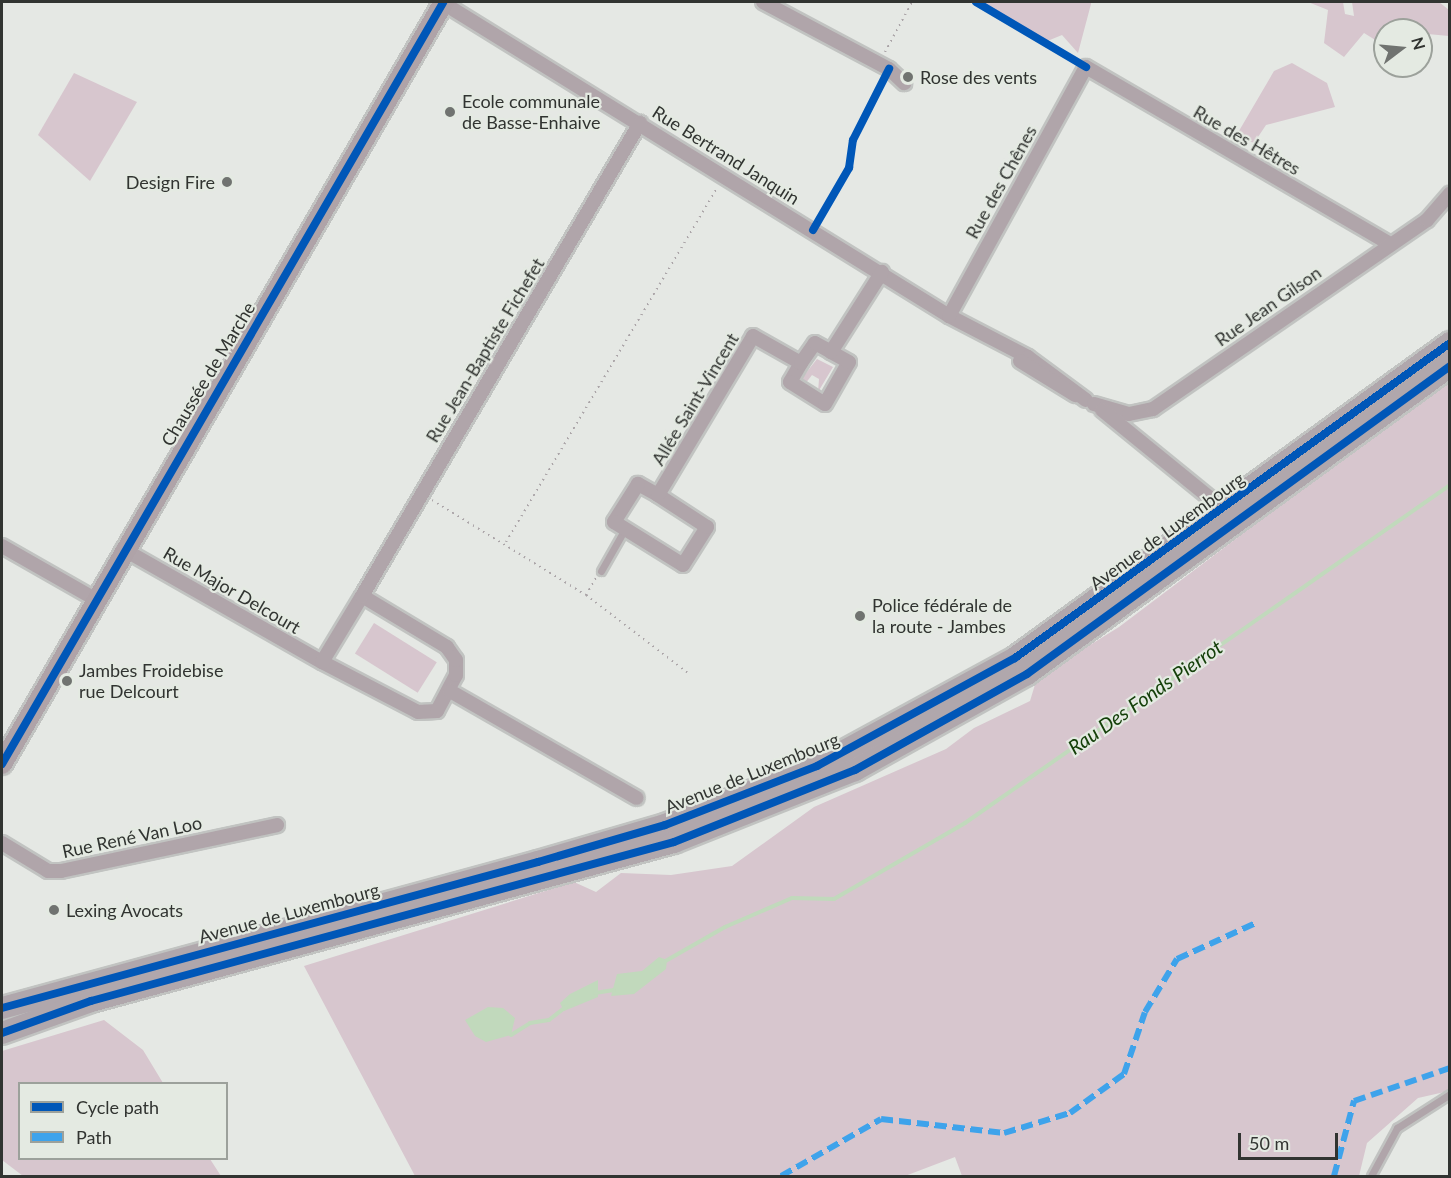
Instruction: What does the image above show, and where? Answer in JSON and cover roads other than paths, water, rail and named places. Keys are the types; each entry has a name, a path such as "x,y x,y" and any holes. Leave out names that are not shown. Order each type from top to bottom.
{"main road":[{"name":"Chaussée de Marche","path":"2,764 94,599 443,2"},
{"name":"Avenue de Luxembourg","path":"2,1033 32,1019 189,974 664,845 797,796 915,739 1027,674 1449,343"},
{"name":"Avenue de Luxembourg","path":"2,1008 538,862 665,825 789,778 904,722 1016,658 1449,366"}],"street":[{"name":"Rue Bertrand Janquin","path":"443,2 949,316 990,338 1055,387 1090,402 1230,515"},
{"path":"763,2 884,67 904,83"},
{"name":"Rue des Hêtres","path":"1086,67 1390,244"},
{"name":"Rue des Chênes","path":"949,316 1086,67"},
{"name":"Rue Jean-Baptiste Fichefet","path":"322,662 640,123"},
{"name":"Rue Jean Gilson","path":"1090,402 1129,414 1153,409 1427,220 1449,194"},
{"path":"831,352 882,273"},
{"name":"Allée Saint-Vincent","path":"658,495 753,336 801,363"},
{"path":"815,344 831,352 849,362 825,404 790,382 815,344"},
{"name":"Allée Saint-Vincent","path":"638,484 658,495 706,527 683,565 614,522 638,484"},
{"path":"2,546 94,599"},
{"name":"Rue Major Delcourt","path":"123,549 322,662 423,714 437,711 450,691"},
{"path":"362,596 452,652 456,675 450,691 637,798"},
{"name":"Rue René Van Loo","path":"2,843 48,871 61,871 277,825"}],"lane":[{"path":"601,571 625,529"},
{"path":"1371,1176 1397,1128 1449,1094"}],"waterway":[{"name":"Rau Des Fonds Pierrot","path":"662,963 725,927 792,898 834,899 965,823 1450,485"},
{"path":"595,993 614,990"},
{"path":"511,1035 530,1023 549,1020 567,1006"}],"place":[{"name":"Rose des vents","path":"908,77"},
{"name":"Ecole communale de Basse-Enhaive","path":"450,112"},
{"name":"Design Fire","path":"227,182"},
{"name":"Police fédérale de la route - Jambes","path":"860,616"},
{"name":"Jambes Froidebise rue Delcourt","path":"67,681"},
{"name":"Lexing Avocats","path":"54,910"}]}
